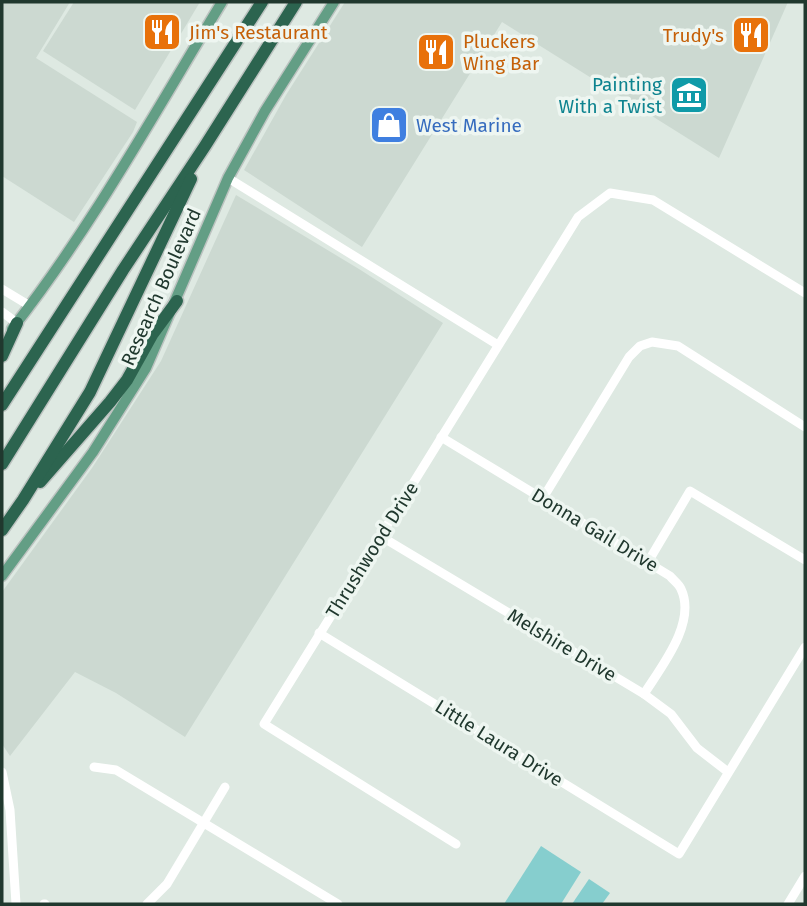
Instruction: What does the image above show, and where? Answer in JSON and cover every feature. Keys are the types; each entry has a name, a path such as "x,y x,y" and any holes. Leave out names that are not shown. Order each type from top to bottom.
{"highway":[{"path":"2,405 262,2"},
{"path":"2,464 296,2"},
{"path":"2,530 90,392 205,146"},
{"path":"23,500 127,380 152,335 177,300"},
{"path":"2,356 17,323"},
{"path":"2,397 22,374"}],"main road":[{"path":"2,342 30,306 150,123 222,2"},
{"name":"Research Boulevard","path":"2,576 93,452 146,368 228,178 265,111 334,2"}],"street":[{"path":"228,178 498,345"},
{"name":"Thrushwood Drive","path":"456,844 264,724 578,217 610,193 653,200 805,293"},
{"path":"2,289 30,306"},
{"path":"2,312 17,323"},
{"path":"542,498 629,356 640,346 652,342 678,346 805,427"},
{"name":"Donna Gail Drive","path":"441,437 648,562 670,576 681,589 684,612 680,636 644,694"},
{"path":"648,562 690,491 805,561"},
{"name":"Melshire Drive","path":"382,537 644,694 671,714 697,748 728,772"},
{"name":"Little Laura Drive","path":"319,633 679,854 728,772"},
{"path":"728,772 805,647"},
{"path":"94,767 116,770 338,904"},
{"path":"2,772 10,810 16,902 25,904"},
{"path":"147,904 167,884 225,787"},
{"path":"788,904 805,876"}],"shaded area":[{"path":"2,2 70,2 36,58 137,122 74,222 2,176"},
{"path":"74,2 200,2 135,110 43,51"},
{"path":"345,2 788,2 719,158 502,22 362,247 244,170 286,95"},
{"path":"236,195 443,323 185,737 116,693 75,672 10,756 2,744 2,592 92,468 161,361"}],"water":[{"path":"541,846 581,872 561,904 504,904"},
{"path":"589,879 610,893 602,904 572,904"}],"place":[{"name":"Jim's Restaurant","path":"162,32"},
{"name":"Trudy's","path":"751,35"},
{"name":"Pluckers Wing Bar","path":"436,52"},
{"name":"Painting With a Twist","path":"689,95"},
{"name":"West Marine","path":"389,125"}]}
